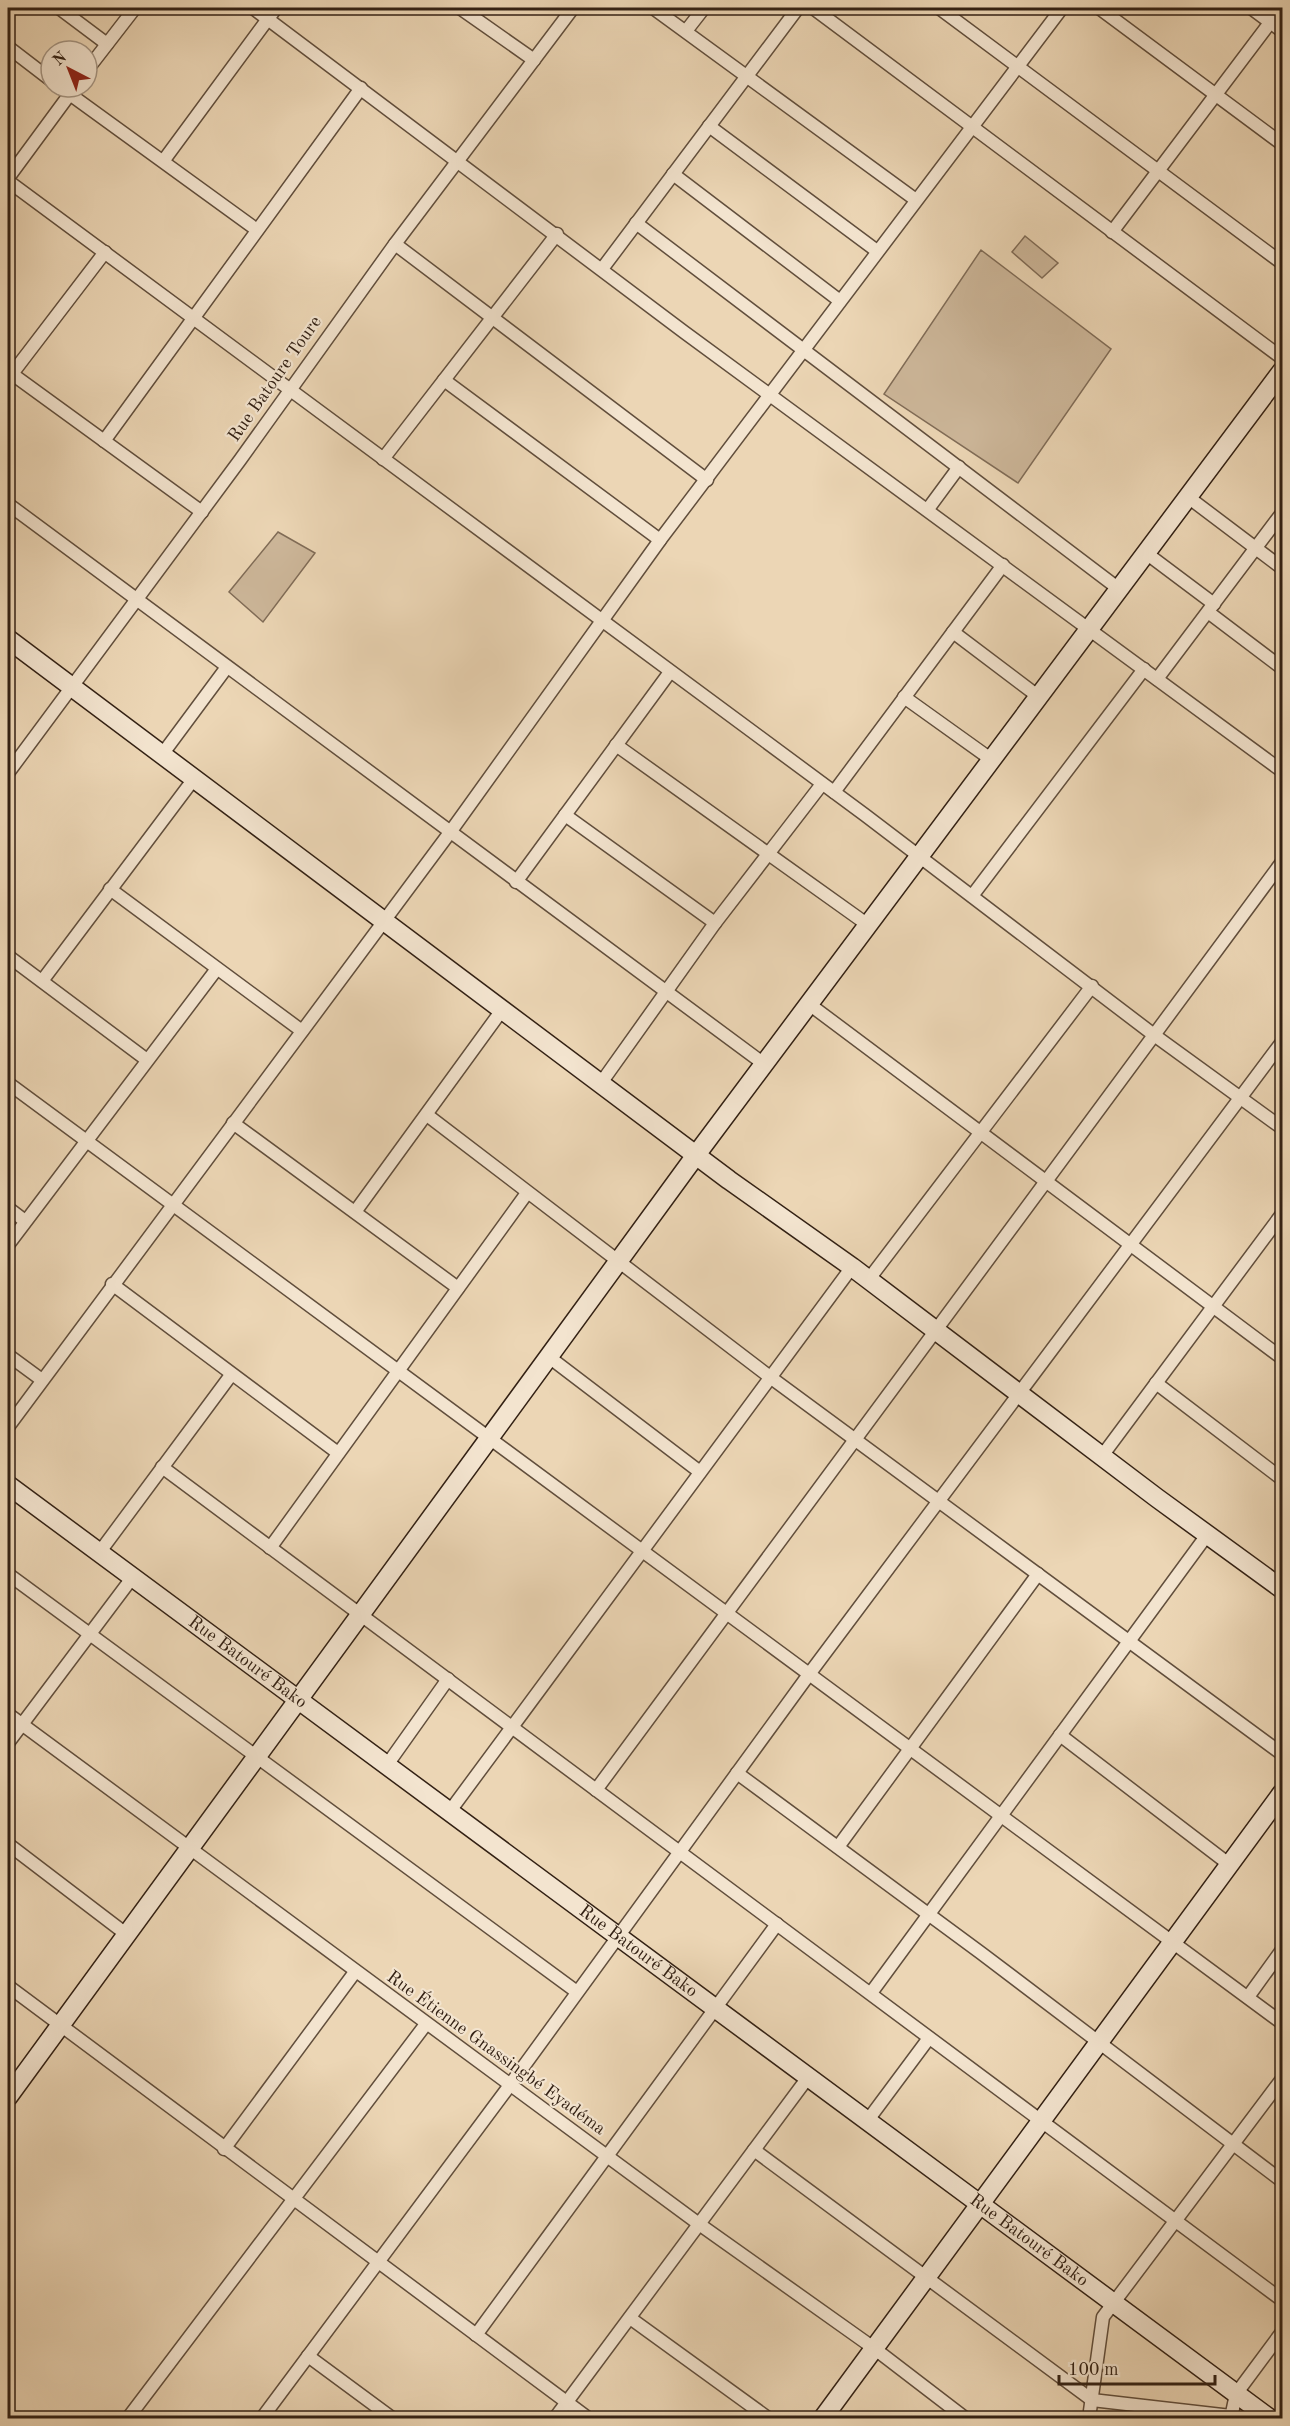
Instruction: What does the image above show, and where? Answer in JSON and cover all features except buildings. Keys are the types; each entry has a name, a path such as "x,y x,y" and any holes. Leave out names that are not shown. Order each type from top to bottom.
{"street":[{"path":"59,8 108,44"},
{"path":"99,55 135,8"},
{"path":"254,8 769,394 1282,771"},
{"path":"165,160 276,8"},
{"path":"460,8 534,60"},
{"name":"Rue Batoure Toure","path":"8,773 202,512 395,244 573,8"},
{"path":"653,8 916,200"},
{"path":"686,31 704,8"},
{"path":"602,269 798,8"},
{"path":"813,8 1282,358"},
{"path":"939,8 1282,263"},
{"path":"8,1426 451,831 660,540 1062,8"},
{"path":"1099,8 1282,144"},
{"path":"1251,8 1282,31"},
{"path":"1112,232 1281,8"},
{"path":"8,47 39,71"},
{"path":"104,441 361,88"},
{"path":"61,99 8,179 602,623 920,856 1154,1035 1282,1128"},
{"path":"82,99 257,230"},
{"path":"709,126 877,251"},
{"path":"673,174 840,301"},
{"path":"636,223 1119,589"},
{"path":"383,459 556,234"},
{"path":"395,244 707,480"},
{"path":"105,252 9,375 202,512"},
{"path":"8,2097 696,1155 1282,371"},
{"path":"444,380 660,540"},
{"path":"928,509 959,467"},
{"path":"1188,497 1282,568"},
{"path":"8,504 764,1064"},
{"path":"1157,679 1282,513"},
{"path":"1146,553 1282,668"},
{"path":"834,792 1003,565"},
{"path":"953,632 1039,697"},
{"path":"8,639 502,1011 696,1155 852,1266 1207,1535 1282,1589"},
{"path":"161,756 227,667"},
{"path":"972,896 1144,669"},
{"path":"516,882 670,672"},
{"path":"904,697 992,760"},
{"path":"616,746 868,925"},
{"path":"42,981 193,780"},
{"path":"601,1083 715,923 822,784"},
{"path":"566,815 715,923"},
{"path":"596,1790 1282,862"},
{"path":"110,889 216,970 302,1031"},
{"path":"8,956 147,1060"},
{"path":"8,1245 216,970"},
{"path":"869,1279 1092,986"},
{"path":"809,1004 1214,1307 1281,1354"},
{"path":"355,1212 502,1011"},
{"path":"262,2418 510,2085 810,1673 1282,1042"},
{"path":"8,1083 1282,2023"},
{"path":"427,1115 617,1263 1282,1754"},
{"path":"233,1123 458,1288"},
{"path":"270,1548 527,1193"},
{"path":"8,1208 25,1221"},
{"path":"1102,1456 1282,1214"},
{"path":"450,1811 852,1266"},
{"path":"112,1284 338,1453"},
{"path":"8,1354 42,1380"},
{"path":"549,1357 700,1472"},
{"path":"99,1553 231,1375"},
{"path":"1156,1383 1282,1479"},
{"path":"162,1467 1282,2300"},
{"name":"Rue Batouré Bako","path":"8,1485 1269,2418"},
{"path":"871,1993 1207,1535"},
{"path":"8,1574 577,1992"},
{"path":"838,1847 1038,1574"},
{"path":"8,1743 132,1578"},
{"path":"387,1765 448,1679"},
{"name":"Rue Étienne Gnassingbé Eyadéma","path":"8,1714 606,2156 875,2349 965,2418"},
{"path":"1060,1735 1230,1864"},
{"path":"737,1773 1282,2181"},
{"path":"823,2418 1282,1793"},
{"path":"8,1844 126,1934"},
{"path":"476,2335 777,1924"},
{"path":"1248,1997 1282,1950"},
{"path":"224,2149 355,1972"},
{"path":"8,1986 588,2418"},
{"path":"128,2418 426,2024"},
{"path":"868,2120 929,2038"},
{"path":"555,2418 809,2076"},
{"path":"1089,2418 1101,2324 1113,2304 1282,2079"},
{"path":"754,2150 1092,2400 1231,2417 1236,2394 1282,2332"},
{"path":"630,2318 768,2418"},
{"path":"308,2356 392,2418"}],"shaded area":[{"path":"1025,236 1058,263 1042,278 1012,252"},
{"path":"981,250 1111,349 1018,483 884,394"},
{"path":"278,532 315,553 263,622 229,592"}]}
